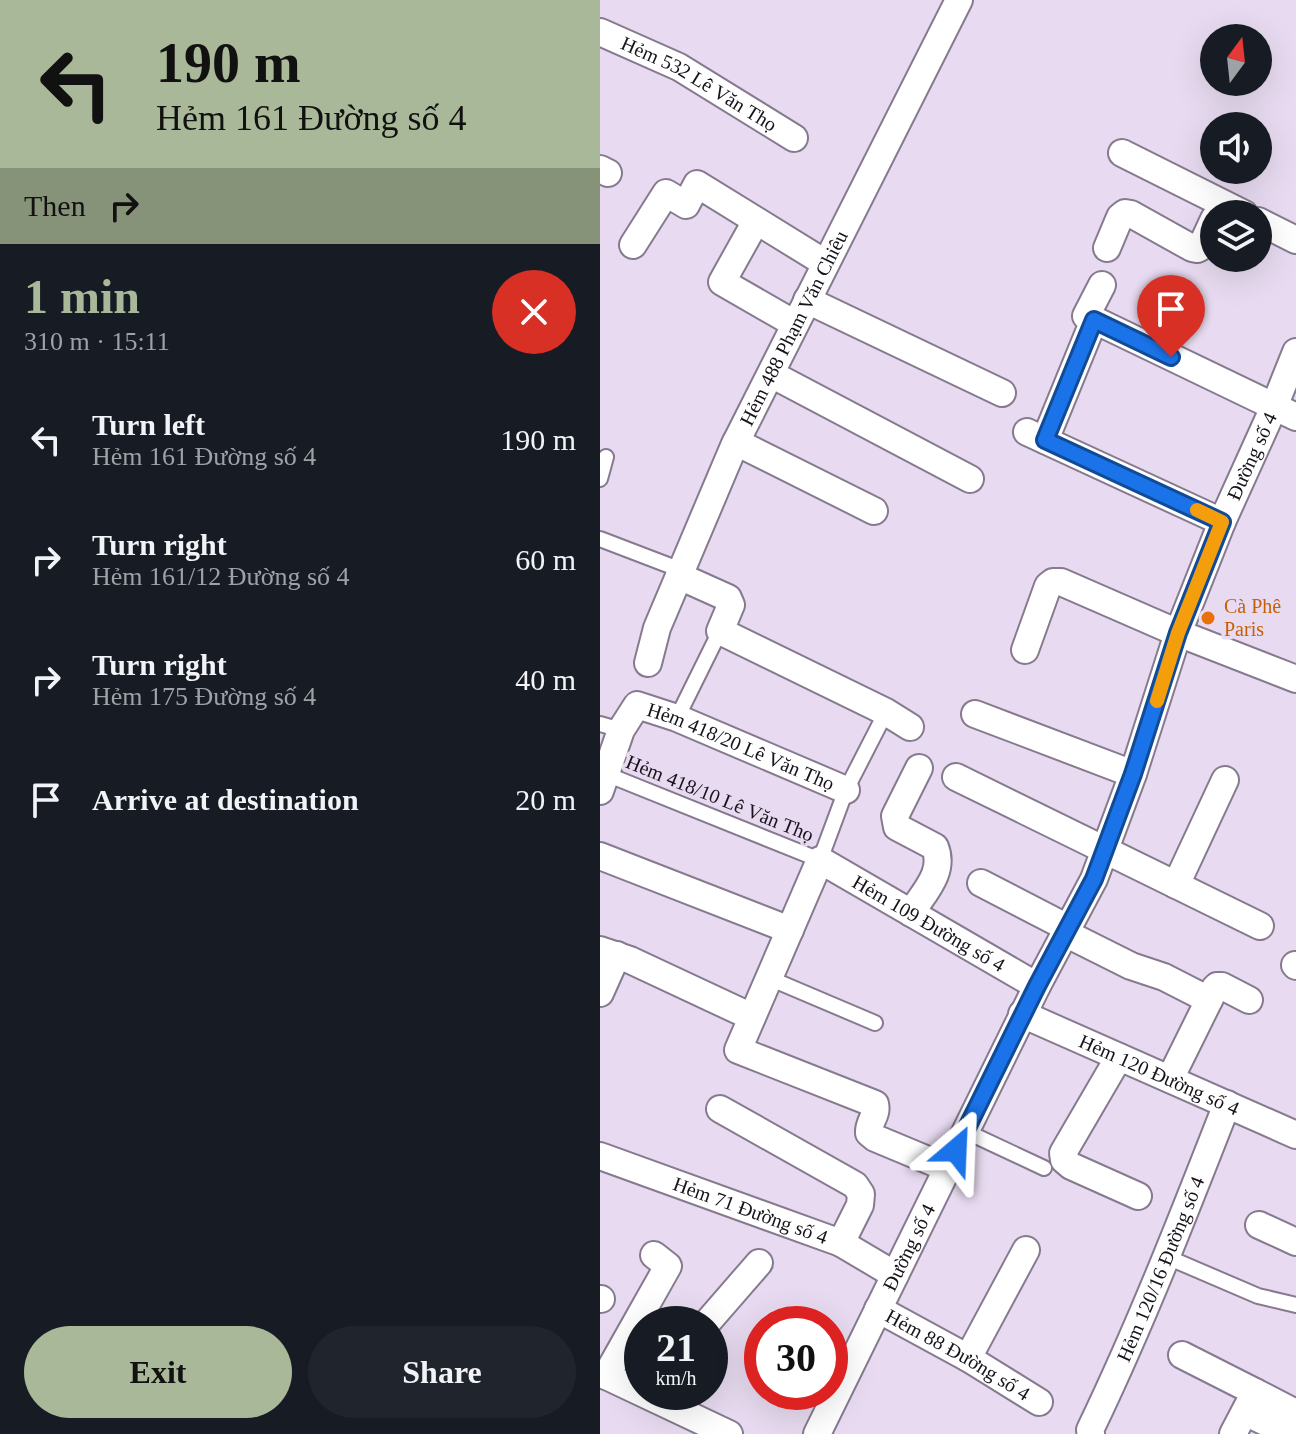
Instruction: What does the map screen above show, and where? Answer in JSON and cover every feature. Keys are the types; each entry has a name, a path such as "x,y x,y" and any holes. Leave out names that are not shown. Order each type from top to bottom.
{"street":[{"name":"Hẻm 488 Phạm Văn Chiêu","path":"648,663 657,628 736,442 959,0"},
{"name":"Hẻm 532 Lê Văn Thọ","path":"600,32 679,67 794,138"},
{"path":"1122,153 1202,200"},
{"path":"633,245 666,193 686,205 697,184 825,263"},
{"path":"1107,248 1120,217 1125,213 1192,248 1200,248"},
{"path":"756,221 722,282 795,324"},
{"path":"1272,228 1296,240"},
{"path":"1102,285 1036,436 1222,522"},
{"path":"807,300 1002,393"},
{"path":"1090,318 1285,412"},
{"name":"Đường số 4","path":"817,1434 1022,1014 1094,879 1133,774 1178,633 1222,522 1285,412 1296,352"},
{"path":"771,374 970,479"},
{"path":"736,442 874,511"},
{"path":"680,573 728,598 731,605 720,631 886,712 910,727"},
{"path":"1025,650 1048,586 1061,582 1178,633 1296,679"},
{"name":"Hẻm 418/20 Lê Văn Thọ","path":"611,727 637,705 677,718 846,790"},
{"path":"975,714 1133,774"},
{"path":"603,783 611,727"},
{"path":"911,913 938,870 939,857 935,847 897,827 895,816 919,768"},
{"path":"956,777 1260,926"},
{"path":"1176,885 1225,780"},
{"path":"600,856 790,930"},
{"path":"820,860 738,1050 875,1104 869,1133 947,1168"},
{"name":"Hẻm 109 Đường số 4","path":"820,860 1037,986"},
{"path":"981,883 1131,966 1164,977 1209,1000"},
{"path":"600,993 608,952 752,1017"},
{"path":"1170,1079 1217,986 1249,1000"},
{"name":"Hẻm 120 Đường số 4","path":"1022,1014 1296,1135"},
{"path":"1119,1057 1063,1153 1064,1160 1071,1166 1138,1196"},
{"name":"Hẻm 120/16 Đường số 4","path":"1091,1432 1167,1257 1227,1104"},
{"path":"720,1109 855,1185 861,1194 860,1205 841,1243"},
{"name":"Hẻm 71 Đường số 4","path":"600,1156 841,1243 895,1275"},
{"path":"1259,1225 1296,1242"},
{"path":"968,1358 1026,1250"},
{"path":"624,1382 603,1374 668,1266 654,1255"},
{"path":"722,1306 759,1263"},
{"name":"Hẻm 88 Đường số 4","path":"878,1309 968,1358 1039,1402"},
{"path":"1182,1355 1245,1413 1290,1434"},
{"path":"685,1410 729,1434"},
{"path":"1245,1413 1296,1413"}],"lane":[{"path":"600,479 606,457"},
{"path":"600,539 680,573"},
{"path":"677,718 720,631"},
{"path":"820,860 846,790 886,712"},
{"name":"Hẻm 418/10 Lê Văn Thọ","path":"603,783 820,860"},
{"path":"769,978 875,1023"},
{"path":"965,1131 1044,1168"},
{"path":"1167,1257 1258,1296 1296,1305"}],"slow traffic":[{"path":"1157,701 1178,633 1222,522 1197,510"}],"place":[{"name":"Cà Phê Paris","path":"1208,618"}],"route":[{"path":"956,1150 1094,879 1133,774 1178,633 1222,522 1045,440 1094,320 1171,357"}]}
